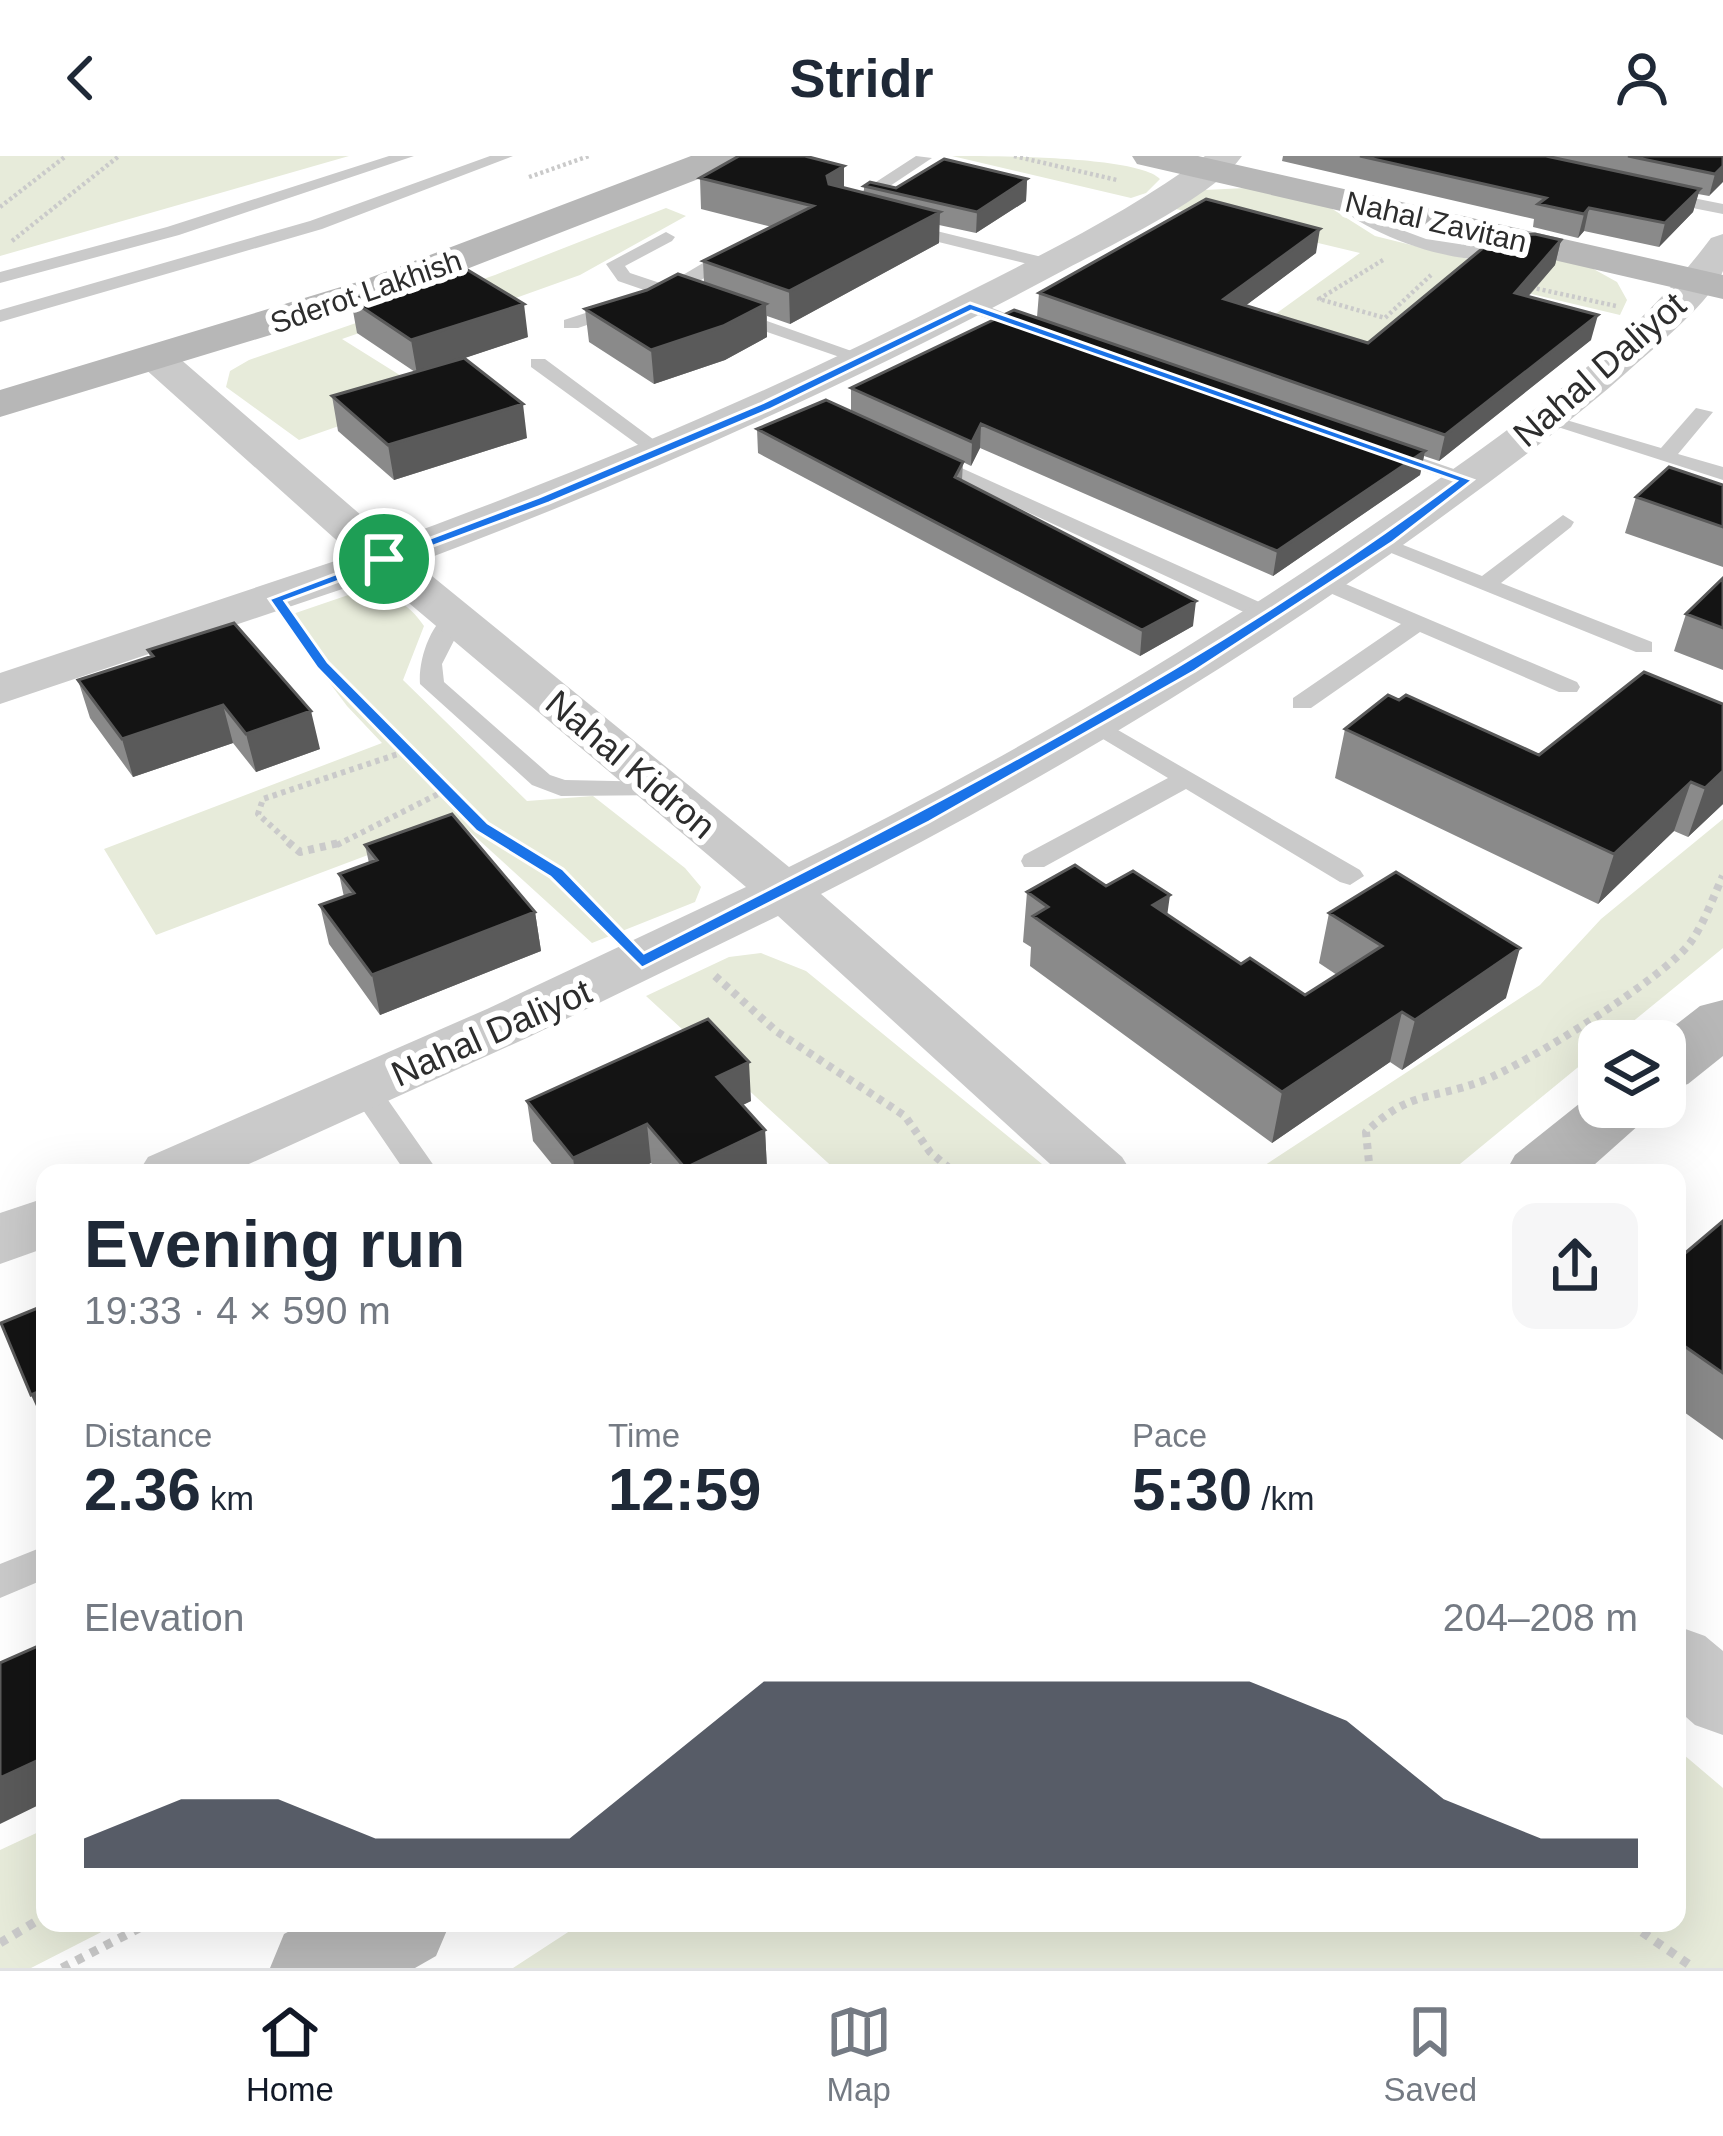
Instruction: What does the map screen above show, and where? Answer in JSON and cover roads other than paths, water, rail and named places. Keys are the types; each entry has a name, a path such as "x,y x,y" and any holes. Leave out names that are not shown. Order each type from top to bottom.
{"street":[{"name":"Sderot Lakhish","path":"0,382 353,276 667,156"},
{"name":"Sderot Lakhish","path":"0,404 157,359 461,260 724,156"},
{"name":"Nahal Zavitan","path":"1138,169 1217,163 1340,200 1541,245 1715,271"},
{"path":"0,688 276,599 800,400 864,359 1048,263 1217,163"},
{"name":"Nahal Daliyot","path":"190,1164 660,953 923,818 1092,722 1380,544 1546,420 1715,271"},
{"name":"Nahal Kidron","path":"157,359 384,559 783,890 1090,1164"},
{"path":"1686,1051 1723,1022"},
{"path":"1550,1164 1592,1128"},
{"path":"0,1239 36,1225"},
{"path":"1686,1668 1723,1699"}],"lane":[{"path":"0,278 231,213 406,156"},
{"path":"0,316 278,237 505,156"},
{"path":"862,217 839,212 924,158"},
{"path":"1630,190 1723,209"},
{"path":"231,213 278,237"},
{"path":"885,223 1048,263"},
{"path":"666,237 615,264 624,277 864,359"},
{"path":"571,324 668,292 752,242"},
{"path":"970,306 1060,338"},
{"path":"538,363 659,452"},
{"path":"1665,456 1703,412"},
{"path":"1546,420 1723,474"},
{"path":"1376,448 1466,480"},
{"path":"915,452 1270,615"},
{"path":"1486,585 1563,522"},
{"path":"1380,544 1645,647"},
{"path":"1322,581 1568,688"},
{"path":"454,616 430,664 432,684 541,780 561,788 662,790"},
{"path":"1302,703 1418,623"},
{"path":"1092,722 1349,876"},
{"path":"1034,862 1186,779"},
{"path":"363,1088 412,1164"},
{"path":"0,1581 36,1566"}]}
